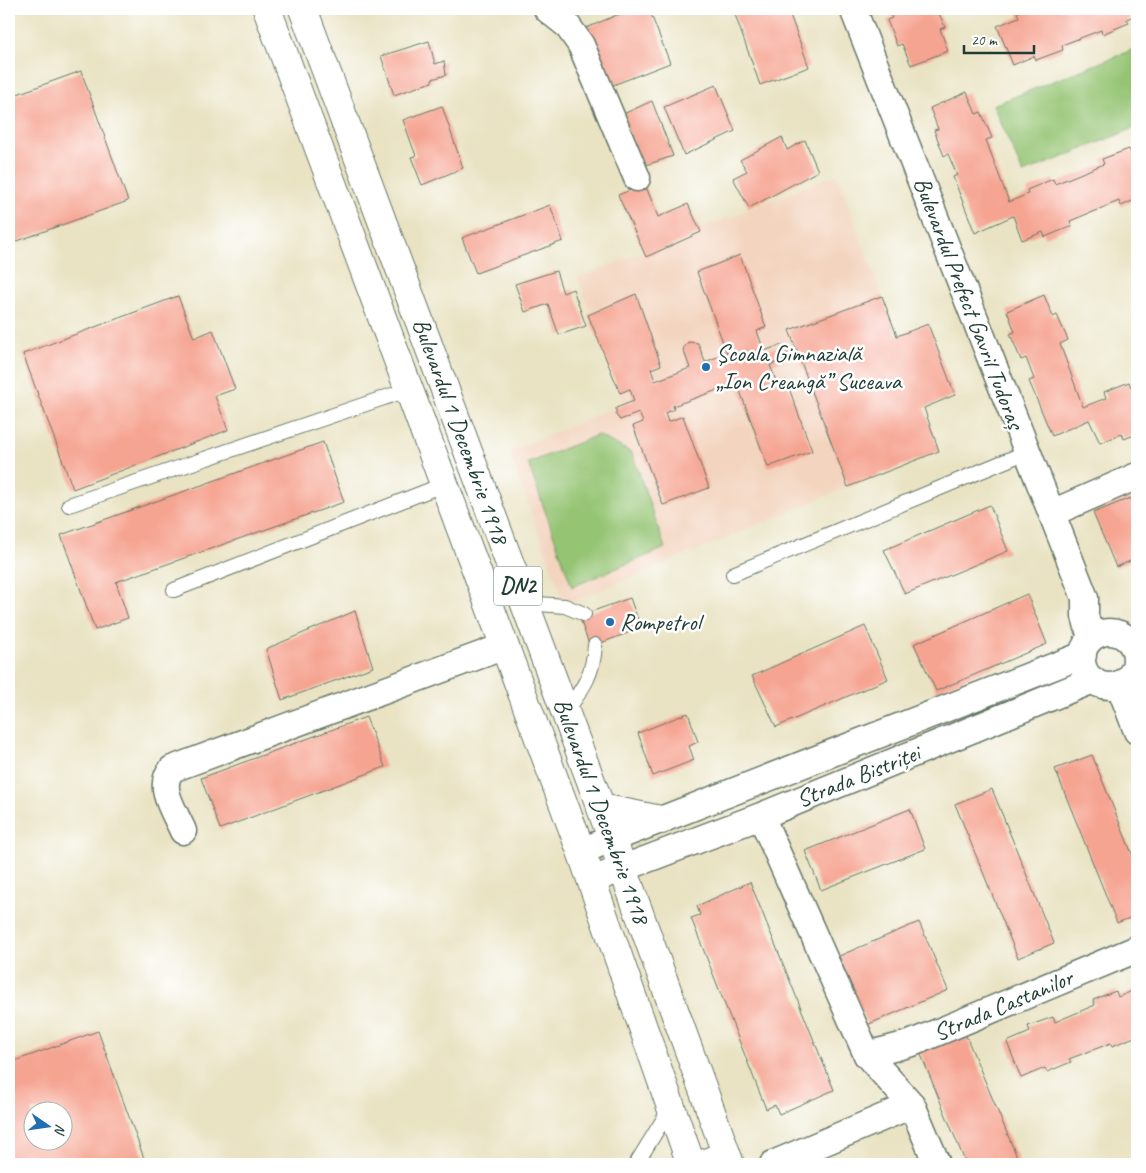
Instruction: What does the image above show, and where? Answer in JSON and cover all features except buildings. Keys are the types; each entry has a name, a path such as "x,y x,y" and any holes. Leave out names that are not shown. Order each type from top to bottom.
{"main road":[{"name":"Bulevardul 1 Decembrie 1918","path":"267,9 592,880 671,1107 687,1163"},
{"name":"Bulevardul 1 Decembrie 1918","path":"303,9 601,808 728,1156"},
{"path":"601,808 661,820"}],"street":[{"path":"547,9 567,25 581,45 637,178"},
{"name":"Bulevardul Prefect Gavril Tudoraș","path":"853,9 1085,598 1085,616 1109,639"},
{"path":"1052,512 1137,476"},
{"path":"1109,639 1136,653 1137,662 1127,679 1120,684 1110,686 1092,680 1086,673 1109,639"},
{"name":"Strada Bistriței","path":"581,851 1109,639"},
{"path":"183,831 165,787 165,777 172,769 505,646"},
{"name":"Strada Bistriței","path":"592,880 761,816 1092,680"},
{"path":"1120,684 1137,731"},
{"path":"761,816 867,1055 912,1105 937,1164"},
{"name":"Strada Castanilor","path":"867,1055 912,1043 1137,949"},
{"path":"773,1164 912,1105"}],"lane":[{"path":"69,505 410,390"},
{"path":"733,574 1027,452"},
{"path":"174,590 445,484"},
{"path":"525,603 565,606 584,614"},
{"path":"565,713 588,682 594,664 595,645"},
{"path":"636,1164 671,1107"},
{"path":"687,1163 728,1156"}],"shaded area":[{"name":"Școala Gimnazială „Ion Creangă” Suceava","path":"837,174 882,296 789,330 848,487 565,605 509,452 623,404 578,278"}],"green space":[{"path":"1137,48 1137,127 1023,173 993,105"},
{"path":"598,435 632,453 665,548 572,587 528,463"}],"place":[{"name":"Școala Gimnazială „Ion Creangă” Suceava","path":"706,367"},
{"name":"Rompetrol","path":"610,622"}]}
